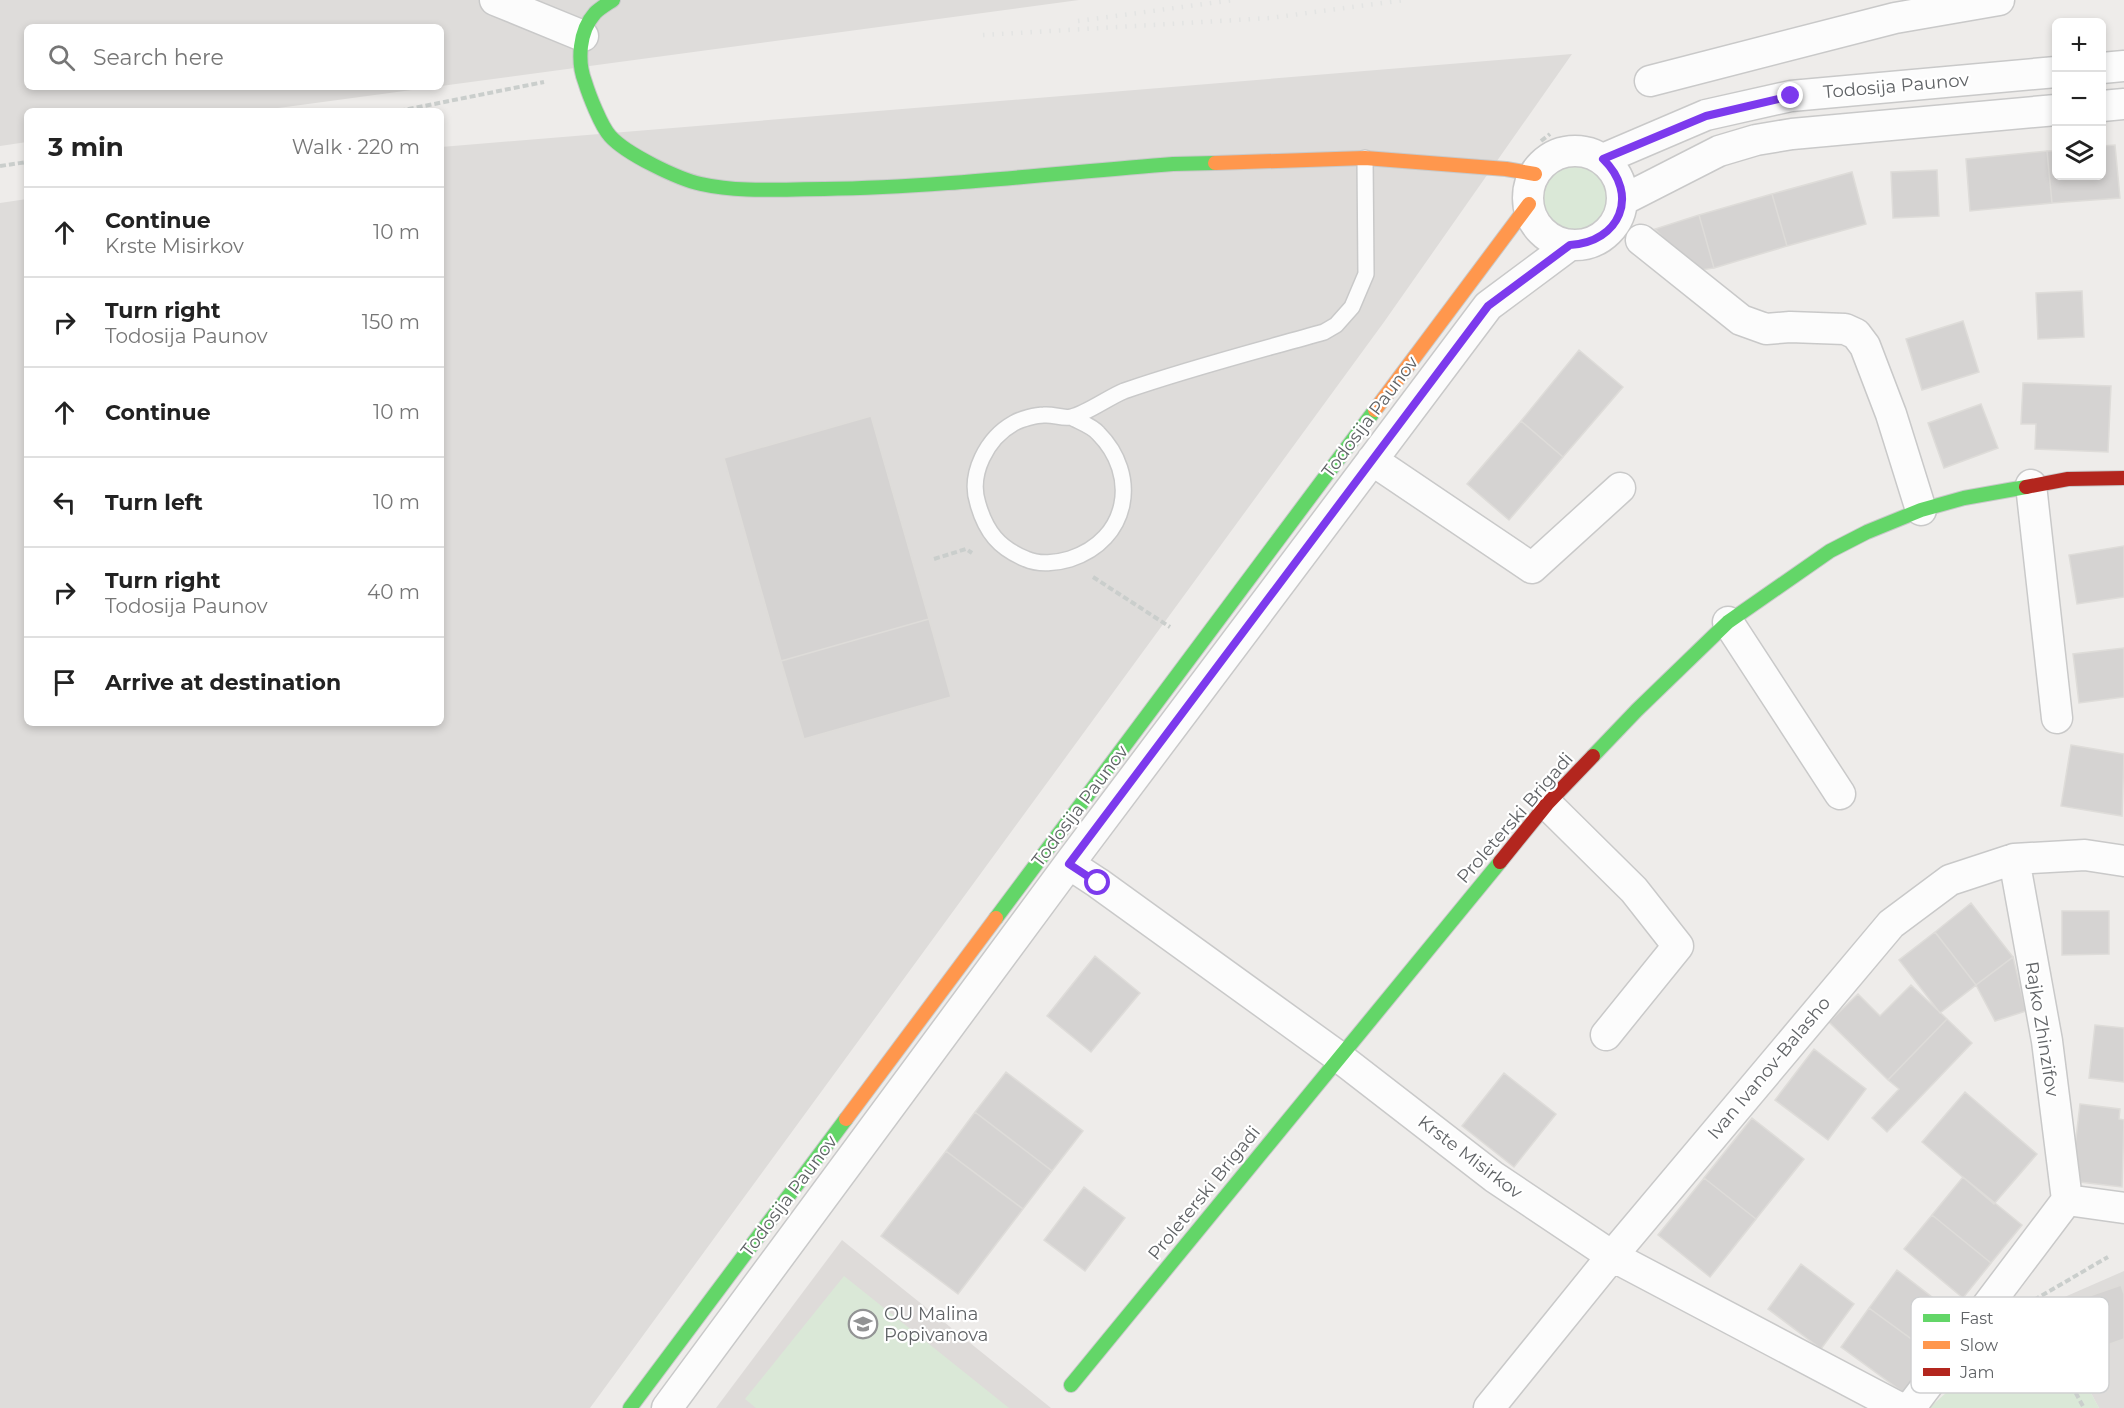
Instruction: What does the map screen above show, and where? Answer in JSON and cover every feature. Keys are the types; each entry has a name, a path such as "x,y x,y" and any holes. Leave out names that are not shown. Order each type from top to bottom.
{"street":[{"path":"495,0 583,36"},
{"path":"613,0 594,14 583,36 579,55 582,75 589,95 609,135 665,171 700,184 740,190 872,189 1173,164 1365,158 1506,169 1535,174"},
{"path":"1650,81 1895,18 1999,0"},
{"path":"2106,68 2124,66"},
{"name":"Todosija Paunov","path":"1603,159 1706,116 1791,96 2052,72"},
{"path":"2106,106 2124,104"},
{"path":"1623,200 1719,151 1756,140 1792,134 2052,110"},
{"path":"1573,151 1589,152 1603,159 1614,170 1621,184 1623,200 1619,215 1611,228 1599,238 1585,244 1570,245 1555,240 1542,231 1533,219 1528,204 1529,189 1535,174 1544,162 1558,154 1573,151"},
{"name":"Todosija Paunov","path":"630,1408 1528,204"},
{"path":"1641,240 1741,320 1766,329 1790,327 1845,329 1856,334 1865,346 1891,414 1921,510"},
{"name":"Todosija Paunov","path":"667,1408 1069,864 1488,306 1570,245"},
{"path":"1372,460 1532,568 1620,488"},
{"name":"Proleterski Brigadi","path":"1071,1385 1547,804 1637,710 1728,622 1830,551 1921,510 1964,498 2068,479 2124,478"},
{"path":"2031,485 2057,718"},
{"path":"1728,622 1840,794"},
{"path":"1547,804 1634,890 1678,946 1606,1035"},
{"name":"Ivan Ivanov-Balasho","path":"1489,1408 1612,1256 1891,924 1950,880 2014,859 2085,855 2124,861"},
{"name":"Rajko Zhinzifov","path":"2014,859 2047,1041 2067,1200"},
{"name":"Krste Misirkov","path":"1069,864 1339,1057 1494,1177 1612,1256 1900,1408"},
{"path":"1994,1297 2067,1200 2124,1208"},
{"path":"1910,1408 1921,1393"}],"lane":[{"path":"1071,417 1097,430 1115,453 1124,481 1121,510 1108,536 1085,554 1057,563 1028,560 1002,547 984,524 975,497 978,467 992,442 1014,423 1042,414 1071,417 1122,392 1232,357 1324,332 1336,325 1352,308 1366,274 1365,158"}],"path":[{"path":"414,108 544,82"},
{"path":"0,166 24,162"},
{"path":"1123,595 1175,631"},
{"path":"2040,1297 2108,1257"},
{"path":"2076,1393 2084,1408"}],"shaded area":[{"path":"0,0 1079,0 444,86 444,24 24,24 24,90 412,90 278,108 24,108 24,142 0,146"},
{"path":"1572,54 1384,322 590,1408 0,1408 0,203 24,199 24,726 444,726 444,147"},
{"name":"OU Malina Popivanova","path":"842,1240 1051,1408 716,1408"},
{"path":"2124,1271 2124,1408 2099,1408 2091,1393 2109,1393 2109,1297 2065,1297"}],"green space":[{"path":"1574,161 1594,167 1604,177 1610,197 1604,217 1594,227 1574,233 1554,227 1544,217 1538,197 1544,177 1554,167"},
{"name":"OU Malina Popivanova","path":"844,1276 1009,1408 756,1408 745,1399"},
{"path":"1946,1393 2091,1393 2099,1408 1929,1408"}],"building":[{"path":"2115,145 2120,198 2052,203 2047,151 2052,151 2052,180 2106,180 2106,146"},
{"path":"2047,151 2052,203 1970,211 1966,159"},
{"path":"1937,170 1939,216 1893,218 1891,172"},
{"path":"1852,172 1866,224 1787,246 1772,194"},
{"path":"1772,194 1787,246 1714,268 1699,215"},
{"path":"1699,215 1714,268 1695,271 1655,229"},
{"path":"2082,291 2084,337 2038,339 2036,293"},
{"path":"1963,321 1979,372 1922,390 1906,339"},
{"path":"1579,350 1623,387 1563,457 1521,421"},
{"path":"2023,383 2111,386 2108,452 2035,449 2036,424 2021,424"},
{"path":"1981,404 1998,448 1944,468 1928,423"},
{"path":"871,416 929,619 781,661 724,458"},
{"path":"1521,421 1563,457 1509,520 1467,484"},
{"path":"2124,546 2124,597 2077,604 2069,555"},
{"path":"929,619 951,697 804,739 781,661"},
{"path":"2124,648 2124,697 2079,703 2073,654"},
{"path":"2071,745 2124,754 2122,816 2061,806"},
{"path":"1971,903 2013,957 1976,985 1935,932"},
{"path":"2062,911 2109,911 2109,954 2062,955"},
{"path":"1935,932 1976,985 1940,1013 1899,960"},
{"path":"1095,956 1140,993 1091,1052 1047,1016"},
{"path":"2013,957 2026,1011 1995,1021 1976,985"},
{"path":"1911,985 1947,1019 1888,1080 1829,1022 1858,994 1880,1016"},
{"path":"1947,1019 1972,1043 1887,1132 1872,1118 1899,1089 1888,1080"},
{"path":"2095,1025 2124,1028 2124,1082 2089,1078"},
{"path":"1814,1049 1866,1089 1828,1140 1775,1100"},
{"path":"1006,1072 1083,1131 1052,1171 975,1112"},
{"path":"1504,1073 1556,1114 1514,1167 1462,1126"},
{"path":"1965,1092 2037,1154 1994,1204 1922,1142"},
{"path":"2080,1104 2120,1109 2119,1119 2124,1120 2122,1187 2071,1181"},
{"path":"975,1112 1052,1171 1023,1209 946,1151"},
{"path":"1752,1118 1804,1159 1756,1219 1704,1178"},
{"path":"946,1151 1023,1209 958,1294 881,1236"},
{"path":"1963,1177 2022,1225 1991,1263 1932,1215"},
{"path":"1704,1178 1756,1219 1710,1277 1658,1235"},
{"path":"1084,1187 1125,1218 1085,1271 1044,1240"},
{"path":"1932,1215 1991,1263 1962,1297 1904,1249"},
{"path":"1801,1264 1854,1304 1821,1349 1768,1309"},
{"path":"1897,1270 1932,1297 1911,1297 1911,1339 1869,1308"},
{"path":"2121,1285 2124,1294 2124,1339 2109,1344 2109,1297 2087,1297"},
{"path":"1869,1308 1911,1339 1911,1392 1908,1396 1841,1347"}],"railway":[{"path":"1078,21 1234,0"},
{"path":"983,35 1270,18 1405,0"}],"traffic: fast":[{"path":"613,0 597,11 590,20 581,46 582,74 599,118 610,136 640,158 701,184 747,190 868,188 955,183 1173,164 1215,163"},
{"path":"996,918 1375,410"},
{"path":"1593,756 1728,622 1830,551 1867,532 1921,510 1964,498 2026,487"},
{"path":"1071,1385 1500,862"},
{"path":"630,1408 846,1119"}],"traffic: slow":[{"path":"1215,163 1365,158 1506,169 1535,174"},
{"path":"1375,410 1529,204"},
{"path":"846,1119 996,918"}],"traffic: jam":[{"path":"2026,487 2068,479 2124,478"},
{"path":"1500,862 1547,804 1593,756"}],"place":[{"name":"OU Malina Popivanova","path":"863,1324"}],"route":[{"path":"1098,883 1069,864 1488,306 1570,245 1585,244 1599,238 1611,228 1619,215 1623,200 1621,184 1614,170 1603,159 1706,116 1791,96"}]}
